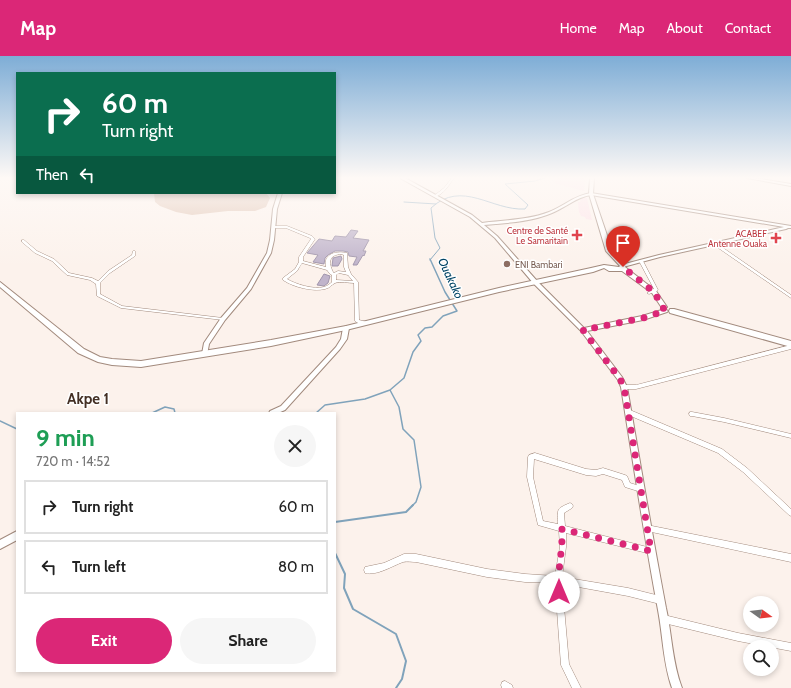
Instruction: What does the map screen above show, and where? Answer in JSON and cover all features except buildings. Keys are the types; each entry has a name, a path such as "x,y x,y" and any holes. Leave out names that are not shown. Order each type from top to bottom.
{"main road":[{"path":"595,207 609,251 617,266 654,295 667,310 791,346"},
{"path":"609,251 617,266"},
{"path":"0,284 81,351 98,359 112,362 141,364 271,343 346,328 458,300 617,266"}],"street":[{"path":"204,354 206,344 223,319 249,289 270,253 275,207"},
{"path":"455,207 482,224 496,237 536,283 583,330 620,379 624,387 647,528 664,619 672,675 677,688"},
{"path":"482,224 537,217 559,207"},
{"path":"673,207 791,227"},
{"path":"274,227 286,227 313,239 296,270 286,276 285,280 303,287 314,288 326,288 334,282 356,282"},
{"path":"617,266 791,227"},
{"path":"23,242 36,252 53,260 68,274 91,279 98,283"},
{"path":"715,244 791,296"},
{"path":"134,252 134,255 109,272 98,283 98,295 120,307 223,319"},
{"path":"334,274 331,273 327,262 331,255 333,253 346,254 346,267 349,274 356,282 357,321 365,323"},
{"path":"641,261 653,281 656,290 654,295"},
{"path":"301,262 329,269"},
{"path":"334,274 338,272 349,274"},
{"path":"334,274 334,282"},
{"path":"583,330 643,318 667,310"},
{"path":"274,412 283,408 333,353 344,339 346,328"},
{"path":"624,387 636,387 791,346"},
{"path":"628,412 720,451 745,470 791,513"},
{"path":"692,414 791,436"},
{"path":"641,489 627,485 625,478 613,473 603,471 596,473 586,472 532,456 530,477 540,523 651,551"},
{"path":"570,506 562,511 563,546 558,580 564,665 577,688"},
{"path":"647,528 791,558"},
{"path":"0,545 16,536"},
{"path":"368,570 384,567 404,558 416,558 487,573 525,578 558,580 628,592 660,600"},
{"path":"664,619 738,637 791,647"}],"shaded area":[{"path":"164,207 265,207 255,211 228,211 192,215 176,212"},
{"path":"579,207 589,207 592,220 581,216"}],"waterway":[{"name":"Ouakako","path":"430,260 440,248 435,238 432,207"},
{"name":"Ouakako","path":"510,207 525,209 526,207"},
{"name":"Ouakako","path":"390,390 404,378 413,352 421,341 418,335 425,328 432,327 443,316 457,311 445,292 430,260"},
{"path":"317,412 325,405 365,399 390,390"},
{"name":"Ouakako","path":"336,522 406,512 416,502 421,487 414,440 403,429 399,407 390,390"},
{"path":"154,412 165,407 174,409 175,412"},
{"path":"0,421 16,429"},
{"name":"Ouakako","path":"336,555 345,574 344,588 353,609 396,634 406,661 402,679 396,688"}],"place":[{"name":"Centre de Santé Le Samaritain","path":"577,235"},
{"name":"ACABEF Antenne Ouaka","path":"776,238"},
{"name":"ENI Bambari","path":"507,264"}],"district":[{"name":"Akpe 1","path":"88,399"}],"route":[{"path":"559,592 558,580 563,546 562,529 651,551 624,387 620,379 583,330 643,318 665,311 654,292 623,267"}]}
